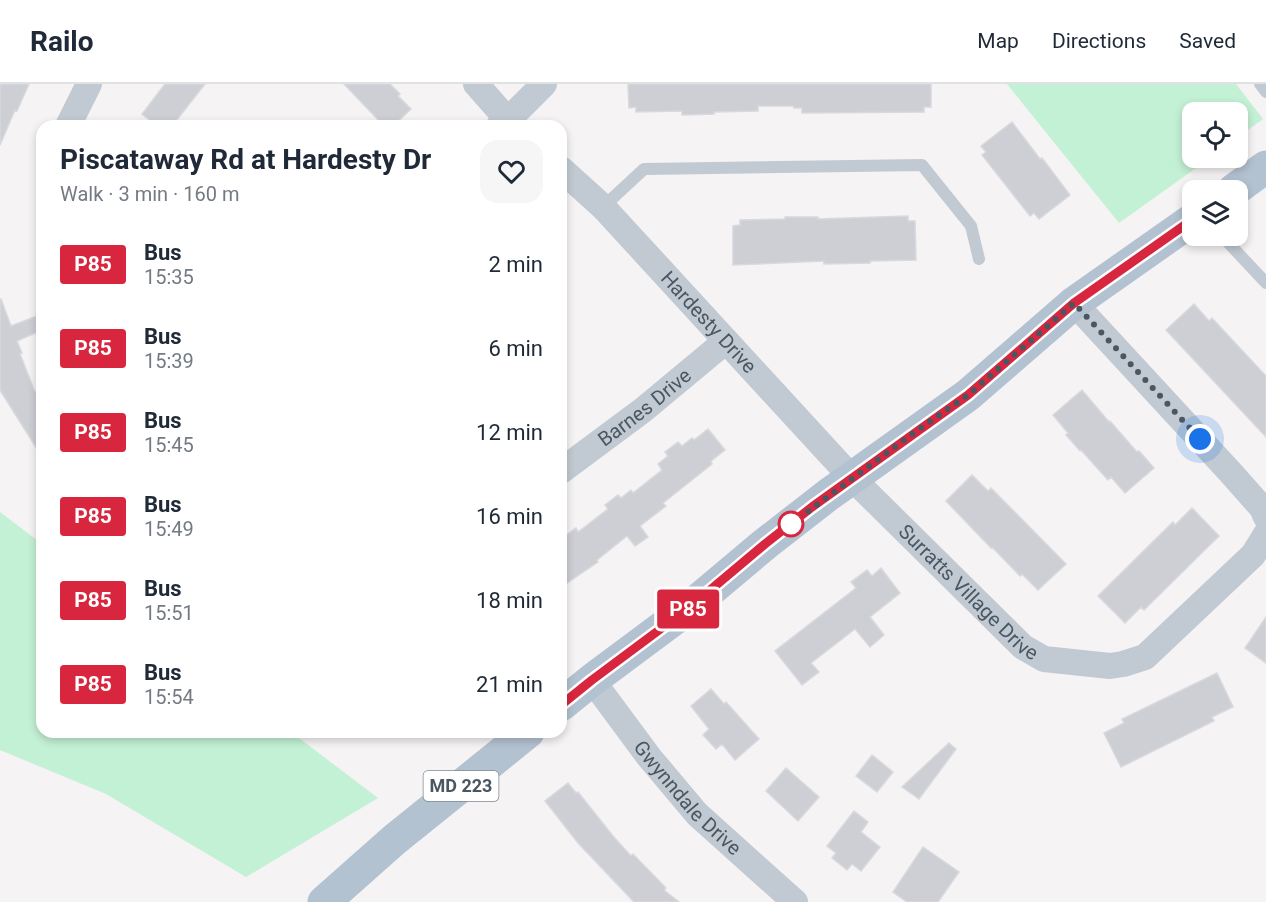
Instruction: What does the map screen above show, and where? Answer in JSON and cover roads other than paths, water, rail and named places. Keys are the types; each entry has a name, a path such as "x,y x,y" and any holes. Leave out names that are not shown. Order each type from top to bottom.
{"main road":[{"path":"1248,180 1266,167"},
{"path":"567,700 690,607 828,495 968,395 1074,303 1182,227"},
{"name":"MD 223","path":"324,902 394,840 521,738"}],"street":[{"path":"71,120 88,84"},
{"path":"476,84 504,120"},
{"path":"511,120 544,84"},
{"name":"Hardesty Drive","path":"567,174 603,207 853,479"},
{"path":"1074,303 1231,473 1262,508 1266,517"},
{"name":"Barnes Drive","path":"567,467 643,410 726,341"},
{"name":"Surratts Village Drive","path":"853,479 1023,647 1044,659 1110,666 1145,657 1253,555 1266,534"},
{"name":"Gwynndale Drive","path":"592,680 649,757 697,814 795,902"}],"lane":[{"path":"1260,84 1266,92"},
{"path":"603,207 644,169 922,165 971,226 979,259"},
{"path":"1231,246 1266,283"}]}
